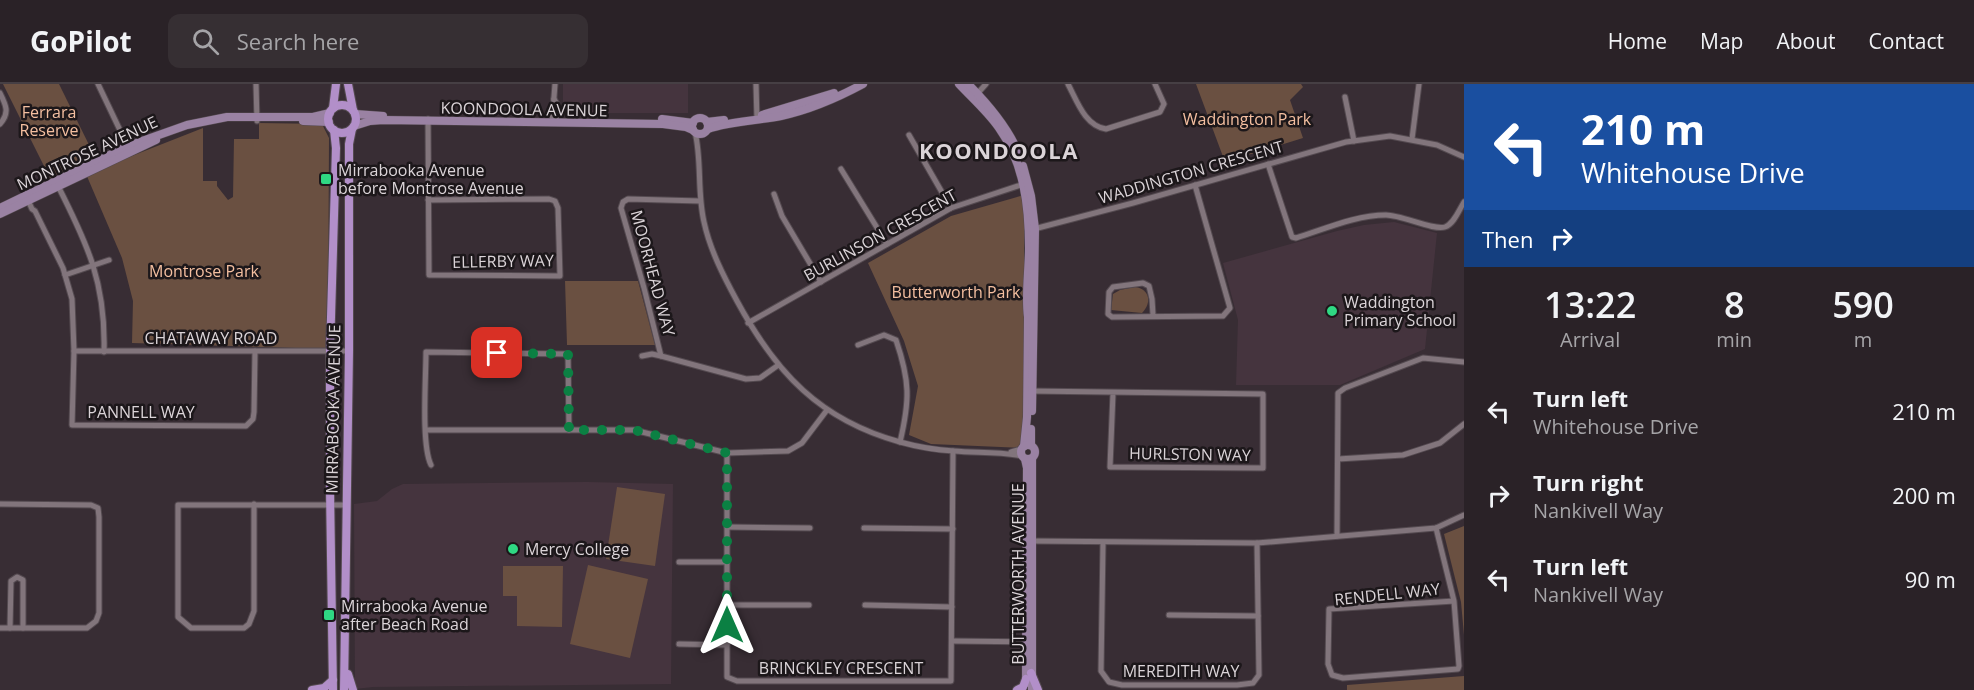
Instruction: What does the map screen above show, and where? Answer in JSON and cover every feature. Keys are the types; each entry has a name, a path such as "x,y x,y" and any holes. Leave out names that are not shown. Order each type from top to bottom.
{"main road":[{"name":"MIRRABOOKA AVENUE","path":"333,690 330,351 336,148 331,126 331,110 336,84"},
{"name":"MIRRABOOKA AVENUE","path":"344,690 349,351 349,144 354,112 348,84"},
{"path":"331,110 346,105 354,112"},
{"path":"331,126 345,132 353,127"},
{"path":"346,611 348,676 353,690"},
{"path":"1017,690 1023,687 1029,676 1038,690"},
{"path":"312,690 324,688 333,680"}],"street":[{"path":"98,84 129,149"},
{"path":"256,84 257,118"},
{"path":"554,121 555,84"},
{"path":"756,84 756,118"},
{"name":"KOONDOOLA AVENUE","path":"756,118 854,84"},
{"name":"KOONDOOLA AVENUE","path":"353,127 377,120 678,120 700,128 804,109 862,84"},
{"name":"BUTTERWORTH AVENUE","path":"959,84 975,96"},
{"name":"BUTTERWORTH AVENUE","path":"968,84 1005,137 1016,160 1026,184 1032,230 1027,306 1030,392 1026,452 1030,541 1028,642 1029,676 1032,690"},
{"path":"975,96 986,84"},
{"path":"1068,84 1089,122 1096,128 1106,129 1160,112 1164,104 1155,84"},
{"path":"1412,140 1419,84"},
{"path":"0,93 7,109 6,116 0,124"},
{"path":"1345,98 1354,141"},
{"name":"MONTROSE AVENUE","path":"0,214 29,197 129,149 189,129 257,118 313,117 331,110"},
{"name":"KOONDOOLA AVENUE","path":"354,112 428,120"},
{"name":"MONTROSE AVENUE","path":"257,118 331,126"},
{"name":"ELLERBY WAY","path":"428,120 428,201 429,275 560,276 558,208 555,201 549,199 428,201"},
{"path":"700,128 698,145 700,201 704,225 717,261 748,322 777,366 827,410 865,431 900,442 953,451 1026,452"},
{"path":"909,135 951,208"},
{"name":"WADDINGTON CRESCENT","path":"1032,230 1354,141 1390,136 1437,145 1464,157"},
{"name":"MONTROSE AVENUE","path":"0,208 58,186 129,149"},
{"path":"1268,164 1292,237 1296,238 1366,217 1387,215 1408,218 1443,228 1450,224 1464,202"},
{"path":"841,169 887,244"},
{"name":"BURLINSON CRESCENT","path":"748,322 951,208 1026,184"},
{"path":"1153,315 1149,286 1143,283 1113,287 1109,292 1108,314 1112,317 1223,316 1230,308 1195,185"},
{"path":"58,186 94,266 101,296 104,352"},
{"path":"774,194 782,216 821,282"},
{"name":"PANNELL WAY","path":"29,197 65,275 72,299 74,351 72,425 246,426 253,419 254,412 255,351"},
{"name":"MOORHEAD WAY","path":"661,356 645,288 621,208 623,202 628,199 700,201"},
{"path":"65,275 109,260"},
{"path":"858,345 884,335 896,340 907,383 907,410 900,442"},
{"name":"CHATAWAY ROAD","path":"74,351 349,351"},
{"path":"431,465 427,457 426,352 568,354 569,430"},
{"name":"MOORHEAD WAY","path":"642,356 652,354 746,379 760,378 777,366"},
{"path":"1337,536 1338,393 1345,388 1423,358 1464,362"},
{"name":"HURLSTON WAY","path":"1030,392 1263,394 1263,468 1110,467 1113,393"},
{"path":"426,430 634,430 727,453 788,452 802,443 827,410"},
{"path":"1338,459 1403,455 1440,443 1464,424"},
{"name":"BRINCKLEY CRESCENT","path":"727,453 727,677 737,681 951,681 953,451"},
{"path":"0,504 91,505 98,508 99,614 96,621 87,628 0,627"},
{"path":"254,504 254,611 249,624 244,628 191,628 178,617 178,505 254,504 347,505"},
{"path":"1030,541 1257,543 1436,528 1464,515"},
{"path":"727,527 810,528"},
{"path":"864,528 953,529"},
{"name":"RENDELL WAY","path":"1436,528 1454,601 1460,666 1458,669 1343,678 1332,675 1328,664 1329,609 1454,601"},
{"name":"MEREDITH WAY","path":"1103,543 1101,671 1109,682 1122,685 1237,685 1253,683 1259,675 1257,543"},
{"path":"679,562 727,562"},
{"path":"10,628 11,581 17,577 23,580 23,628"},
{"path":"727,605 809,605"},
{"path":"865,605 952,607"},
{"path":"1169,615 1258,616"},
{"path":"952,641 1028,642"},
{"path":"679,644 727,645"},
{"name":"BUTTERWORTH AVENUE","path":"1026,690 1029,676"}],"shaded area":[{"path":"563,84 688,84 688,113 563,113"},
{"name":"Waddington Primary School","path":"1394,222 1437,233 1425,349 1340,385 1236,385 1238,320 1223,263 1337,231"},
{"name":"Mercy College","path":"587,482 673,484 671,684 355,689 354,504 377,501 392,489 403,484"}],"green space":[{"name":"Ferrara Reserve","path":"3,84 59,84 94,155 50,178"},
{"name":"Waddington Park","path":"1196,84 1301,84 1303,87 1290,100 1303,138 1225,162"},
{"name":"Montrose Park","path":"259,123 322,124 329,138 328,349 132,343 133,301 122,258 86,174 203,128 203,181 217,181 217,186 228,200 233,197 234,139 259,139"},
{"name":"Butterworth Park","path":"1024,195 1024,448 931,444 909,435 918,386 904,341 868,263 951,216"},
{"path":"565,281 638,281 655,345 567,345"},
{"path":"1135,287 1144,290 1148,297 1147,305 1142,313 1111,310 1113,294"},
{"path":"617,487 665,494 655,566 606,559"},
{"path":"1464,526 1464,635 1461,602 1444,534"},
{"path":"588,565 648,579 630,658 570,644"},
{"path":"503,566 563,566 562,627 517,626 517,596 503,596"},
{"path":"1464,676 1464,690 1347,690 1347,685"}],"place":[{"name":"Mirrabooka Avenue before Montrose Avenue","path":"326,179"},
{"name":"Waddington Primary School","path":"1332,311"},
{"name":"Mercy College","path":"513,549"},
{"name":"Mirrabooka Avenue after Beach Road","path":"329,615"}],"district":[{"name":"KOONDOOLA","path":"999,151"}],"route":[{"path":"497,353 568,354 569,430 634,430 727,453 727,625"}]}
